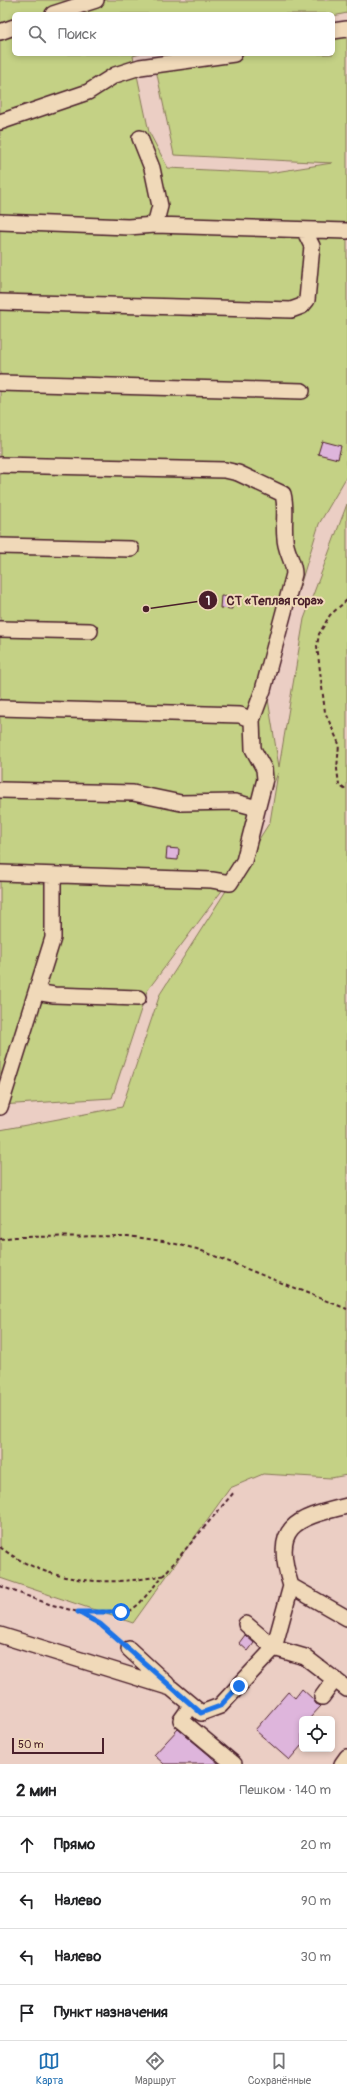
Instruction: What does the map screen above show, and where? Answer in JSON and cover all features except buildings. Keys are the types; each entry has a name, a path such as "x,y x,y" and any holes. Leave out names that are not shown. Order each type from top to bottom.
{"lane":[{"path":"59,12 96,0"},
{"path":"0,32 12,28"},
{"path":"335,32 347,29"},
{"path":"0,122 88,92 115,75 140,67 220,56"},
{"path":"140,138 152,168 160,206 155,226"},
{"path":"0,222 128,227 155,226 347,231"},
{"path":"0,302 291,310 302,306 307,300 312,246 304,230"},
{"path":"0,383 302,391"},
{"path":"0,465 225,470 238,473 283,494 286,503 284,538 294,567 294,574 263,690 252,720 253,749 264,769 265,779 244,861 230,883 212,880 0,873"},
{"path":"0,546 131,549"},
{"path":"0,629 90,631"},
{"path":"0,708 240,715 252,720"},
{"path":"0,790 133,793 181,803 235,802 257,808"},
{"path":"0,1107 53,938 53,875"},
{"path":"36,992 54,995 138,998"},
{"path":"129,1649 191,1706 201,1713 220,1706 274,1648 291,1586 284,1562 284,1544 288,1531 294,1524 316,1514 347,1506"},
{"path":"291,1586 347,1618"},
{"path":"246,1624 274,1648 305,1657 347,1689"},
{"path":"0,1635 171,1688"},
{"path":"322,1697 335,1679"},
{"path":"191,1706 181,1720 234,1764"},
{"path":"342,1764 347,1757"}],"path":[{"path":"347,600 330,614 319,634 317,646 325,712 339,744 336,769 339,784 347,791"},
{"path":"0,1239 15,1237 128,1236 163,1241 197,1249 347,1309"},
{"path":"78,1612 130,1611 139,1604 165,1575 235,1491"},
{"path":"0,1547 30,1566 60,1576 104,1583 136,1581 165,1575"},
{"path":"0,1586 49,1604 78,1612 100,1624 129,1649"}],"green space":[{"path":"0,0 347,0 347,13 335,16 335,12 12,12 12,56 133,56 149,132 168,168 269,173 332,163 174,155 155,65 205,56 335,56 335,33 347,30 347,476 319,524 267,693 279,767 304,619 347,504 347,1475 331,1478 263,1474 230,1488 133,1623 0,1578 0,1130 122,1107 160,994 270,822 278,773 238,869 147,991 112,1098 0,1105"}],"place":[{"name":"СТ «Теплая гора»","path":"146,609"}],"route":[{"path":"121,1612 78,1612 100,1624 191,1706 201,1713 220,1706 239,1686"}]}
